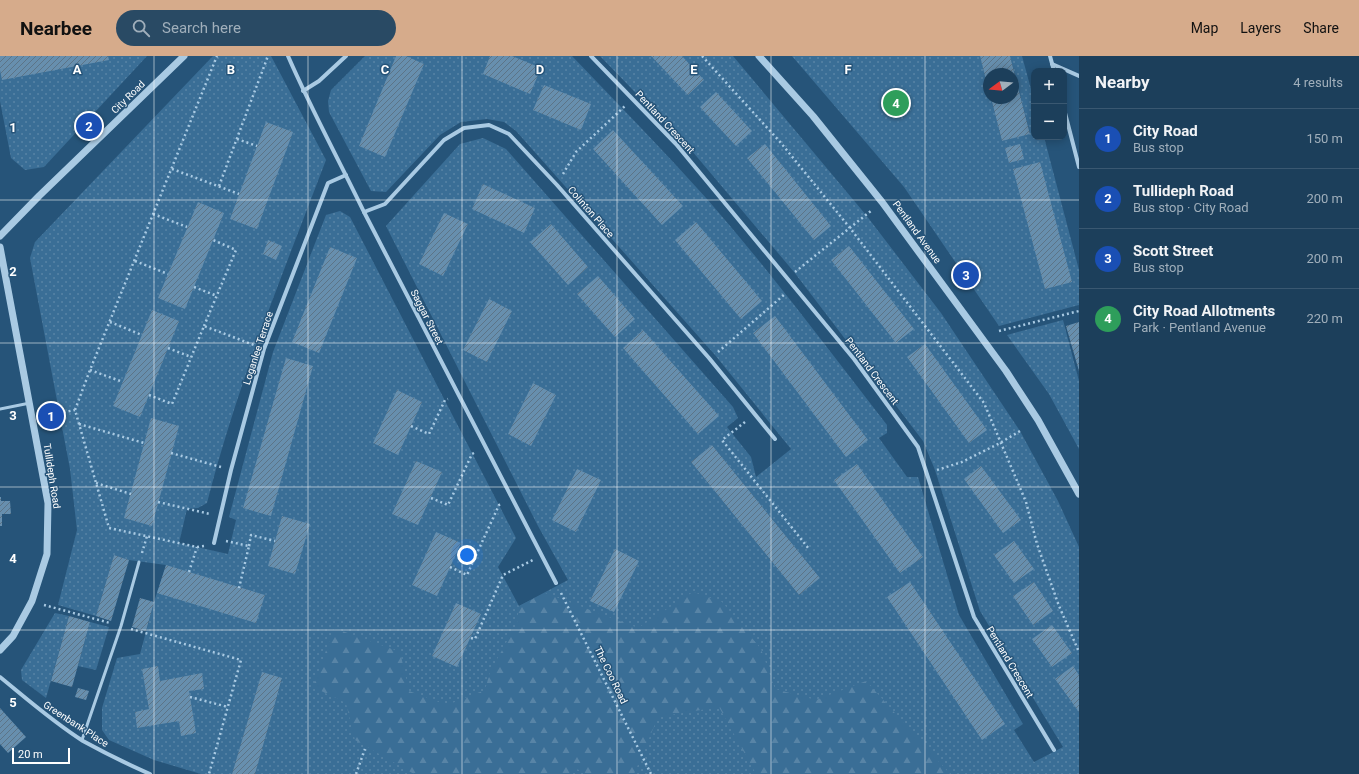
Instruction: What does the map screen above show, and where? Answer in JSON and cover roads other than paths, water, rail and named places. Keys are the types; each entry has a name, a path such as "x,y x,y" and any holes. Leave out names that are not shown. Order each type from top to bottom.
{"street":[{"name":"City Road","path":"0,236 39,196 184,56"},
{"name":"Saggar Street","path":"288,56 303,91 364,212 556,584"},
{"path":"303,91 319,81 346,56"},
{"name":"Pentland Crescent","path":"591,56 676,144 854,359 918,447 974,617 1054,750"},
{"name":"Pentland Avenue","path":"759,56 813,116 882,202 1001,364 1038,420 1079,494"},
{"path":"1050,56 1053,68"},
{"path":"1052,64 1079,76"},
{"path":"1067,121 1079,167"},
{"name":"Colinton Place","path":"364,212 385,204 444,140 464,128 489,125 509,134 562,191 710,358 775,439"},
{"name":"Loganlee Terrace","path":"214,543 231,470 264,349 328,183 346,174"},
{"name":"Tullideph Road","path":"0,247 48,503 47,554 32,601 13,636 0,650"},
{"name":"Greenbank Place","path":"0,677 38,709 82,740 111,756 150,774"}],"lane":[{"path":"0,410 30,403"},
{"path":"82,740 121,626 139,562"}],"place":[{"name":"City Road Allotments","path":"896,103"},
{"name":"Tullideph Road","path":"89,126"},
{"name":"Scott Street","path":"966,275"},
{"name":"City Road","path":"51,416"}]}
